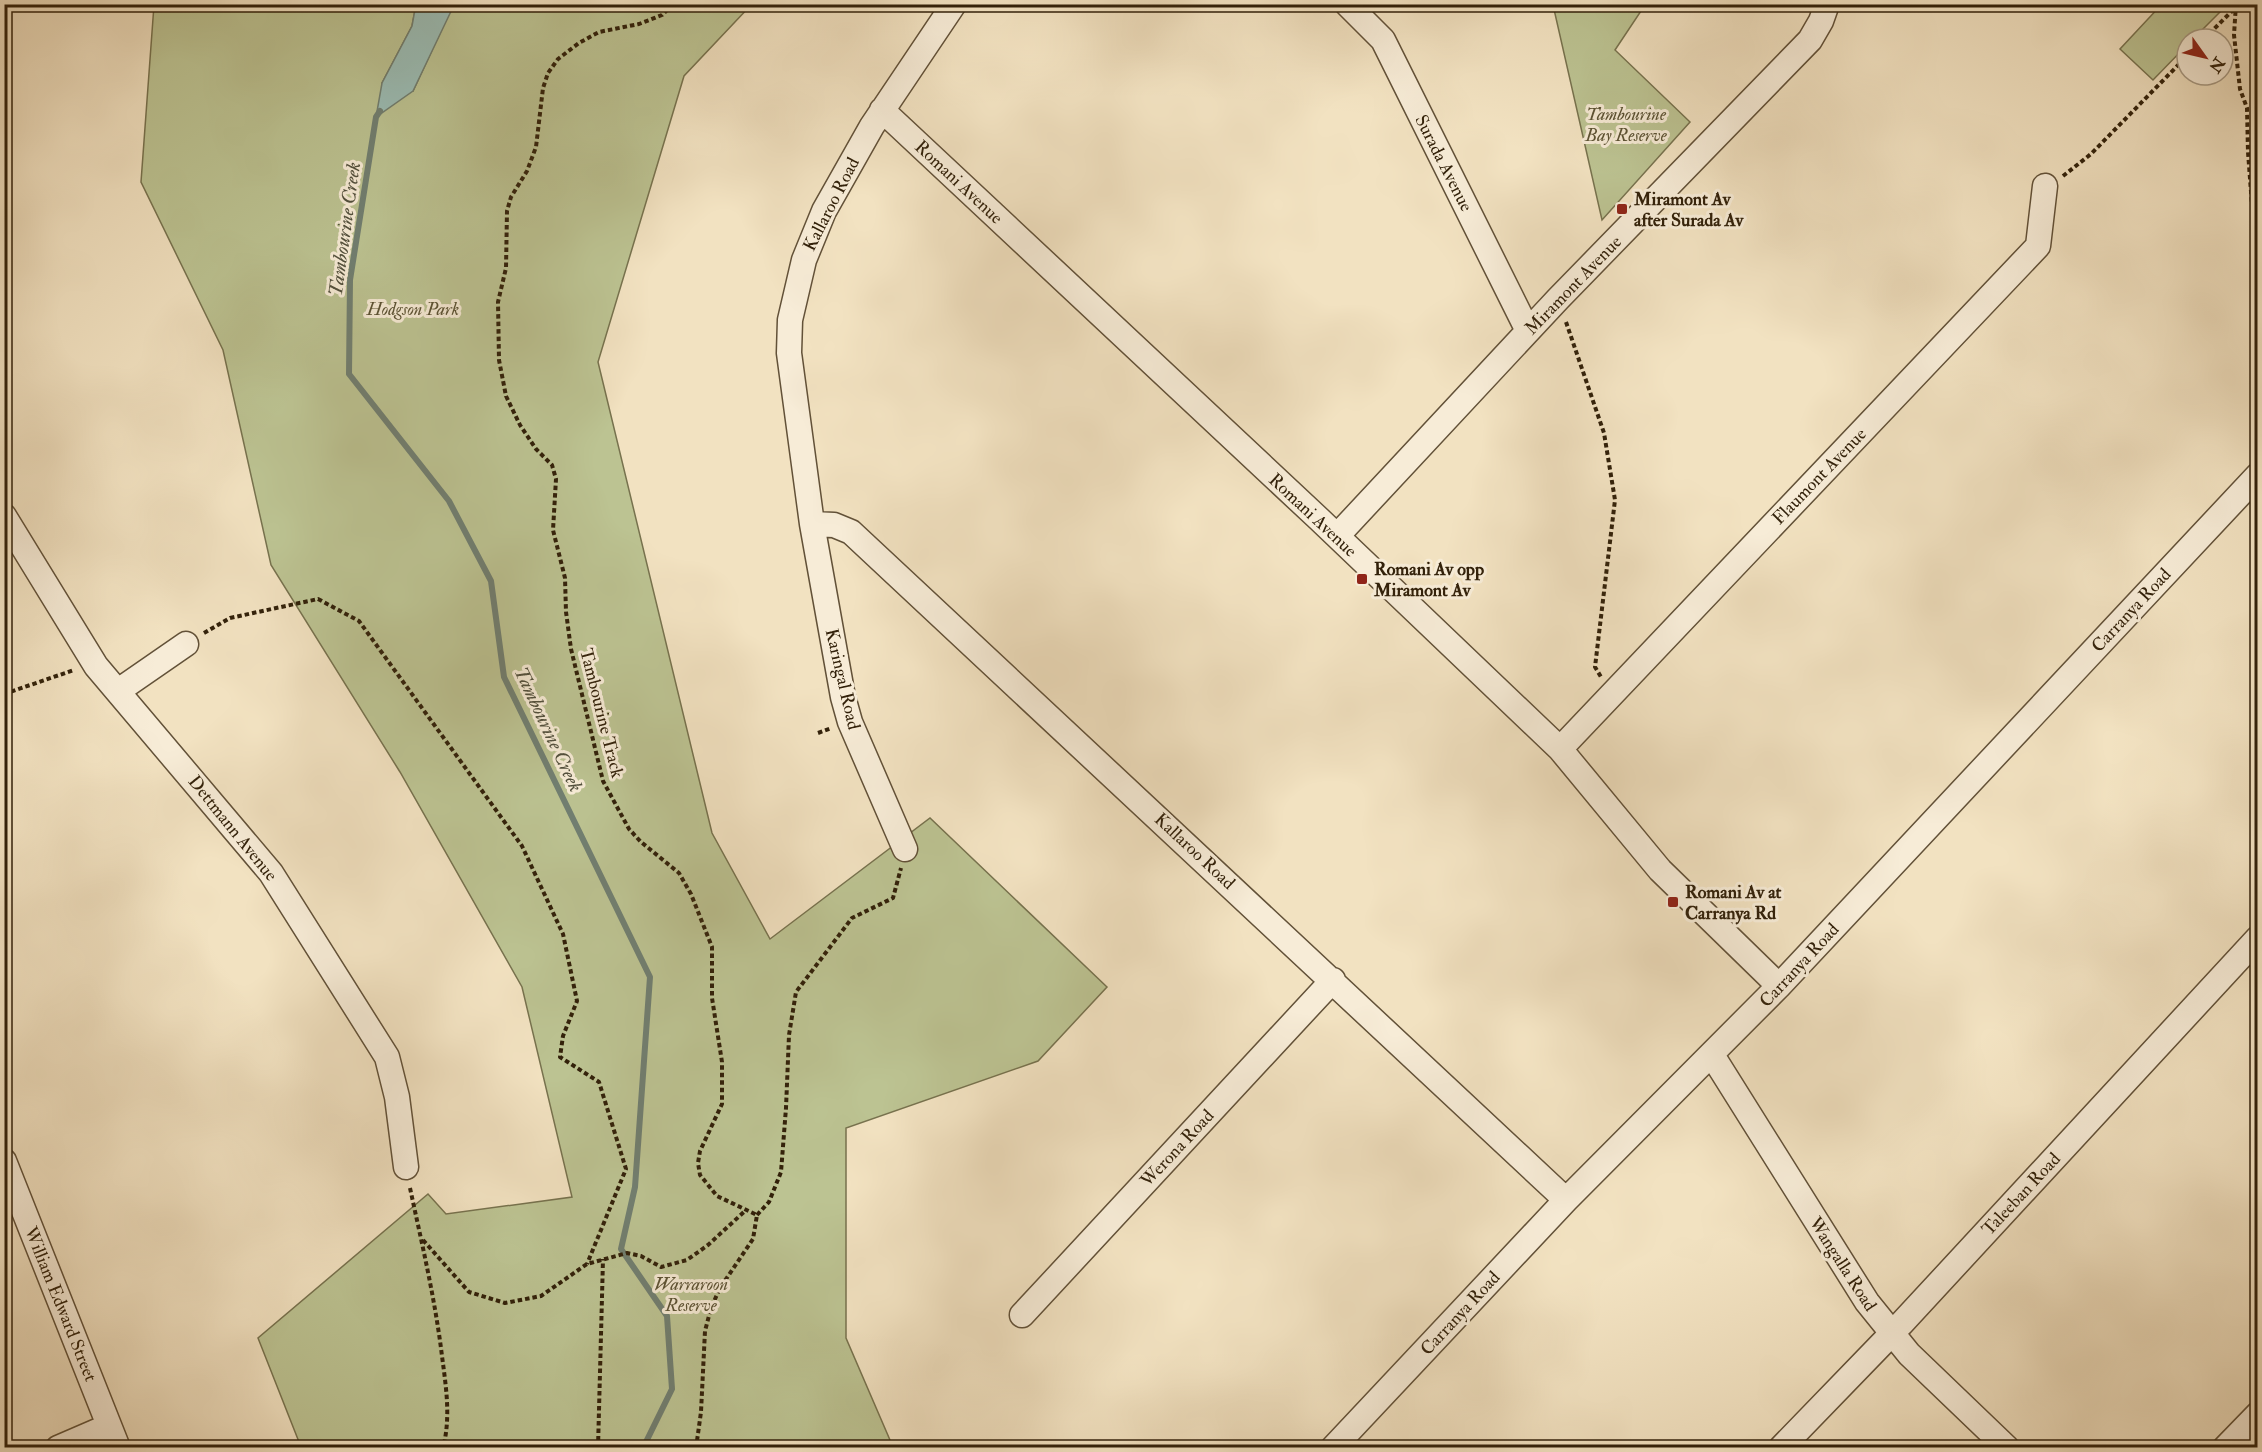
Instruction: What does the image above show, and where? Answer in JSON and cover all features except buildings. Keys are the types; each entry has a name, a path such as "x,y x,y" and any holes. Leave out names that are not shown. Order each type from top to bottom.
{"street":[{"name":"Kallaroo Road","path":"954,4 882,110 814,232 804,260 790,320 789,353 810,513 851,532 1566,1200"},
{"name":"Surada Avenue","path":"1347,4 1383,40 1528,331"},
{"name":"Miramont Avenue","path":"1337,536 1558,298 1810,40 1821,21 1827,4"},
{"name":"Romani Avenue","path":"882,110 1337,536 1560,749 1660,870 1779,986"},
{"name":"Flaumont Avenue","path":"1560,749 2038,246 2044,186"},
{"name":"Carranya Road","path":"1333,1448 1566,1200 1779,986 2258,475"},
{"name":"Karingal Road","path":"810,513 843,697 850,722 905,849"},
{"name":"Dettmann Avenue","path":"4,516 94,663 272,873 387,1057 397,1097 406,1167"},
{"path":"118,691 186,644"},
{"name":"Taleeban Road","path":"1781,1448 2258,938"},
{"name":"Werona Road","path":"1022,1315 1333,980"},
{"name":"Wangalla Road","path":"1712,1055 1849,1275 1891,1333 1909,1354 2007,1448"},
{"name":"William Edward Street","path":"4,1161 14,1214 114,1437"},
{"path":"2225,1448 2258,1414"},
{"path":"58,1448 114,1437"}],"path":[{"name":"Tambourine Track","path":"673,4 662,15 639,24 599,32 579,43 558,59 548,72 543,88 536,147 527,171 511,197 507,211 506,268 498,302 499,360 506,396 519,424 536,449 552,465 556,478 553,531 565,578 566,612 571,649 603,782 629,829 641,842 679,873 692,894 712,947 712,998 722,1062 722,1104 700,1151 698,1163 700,1175 717,1196 757,1215"},
{"path":"2215,27 2236,5"},
{"path":"2236,5 2234,34 2240,89 2247,108 2258,284"},
{"path":"2044,186 2066,175 2091,154 2175,68"},
{"path":"1558,298 1604,433 1615,500 1595,667 1611,695"},
{"path":"186,644 230,618 318,598 359,621 522,846 564,934 577,1001 563,1036 560,1057 599,1082 626,1169 587,1264"},
{"path":"4,694 94,663"},
{"path":"696,1448 701,1412 705,1331 720,1288 753,1239 757,1215 769,1202 781,1172 789,1035 796,992 852,918 893,898 905,849"},
{"path":"406,1167 423,1240 448,1403 443,1448"},
{"path":"423,1240 469,1292 505,1303 541,1296 587,1264 627,1252 641,1256 661,1267 687,1260 708,1245 745,1211"},
{"path":"598,1448 604,1259"}],"green space":[{"path":"2162,4 2227,5 2205,27 2175,27 2175,57 2153,80 2120,49"},
{"name":"Hodgson Park","path":"154,5 416,5 412,26 382,83 413,91 453,5 751,5 684,76 598,362 712,833 770,939 930,818 1107,987 1038,1061 846,1128 846,1338 893,1447 301,1447 258,1338 428,1194 446,1214 572,1197 522,987 400,772 271,565 223,350 141,182"},
{"name":"Tambourine Bay Reserve","path":"1553,5 1645,5 1615,50 1690,122 1602,220"}],"water":[{"path":"416,4 454,5 413,91 376,117 382,83 412,26"}],"waterway":[{"name":"Tambourine Creek","path":"380,111 376,117 350,280 349,374 449,501 491,581 504,677 650,977 635,1187 621,1249 667,1316 672,1389 643,1448"}],"place":[{"name":"Miramont Av after Surada Av","path":"1622,209"},
{"name":"Romani Av opp Miramont Av","path":"1362,579"},
{"name":"Romani Av at Carranya Rd","path":"1673,902"}],"park label":[{"name":"Warraroon Reserve","path":"691,1294"}]}
